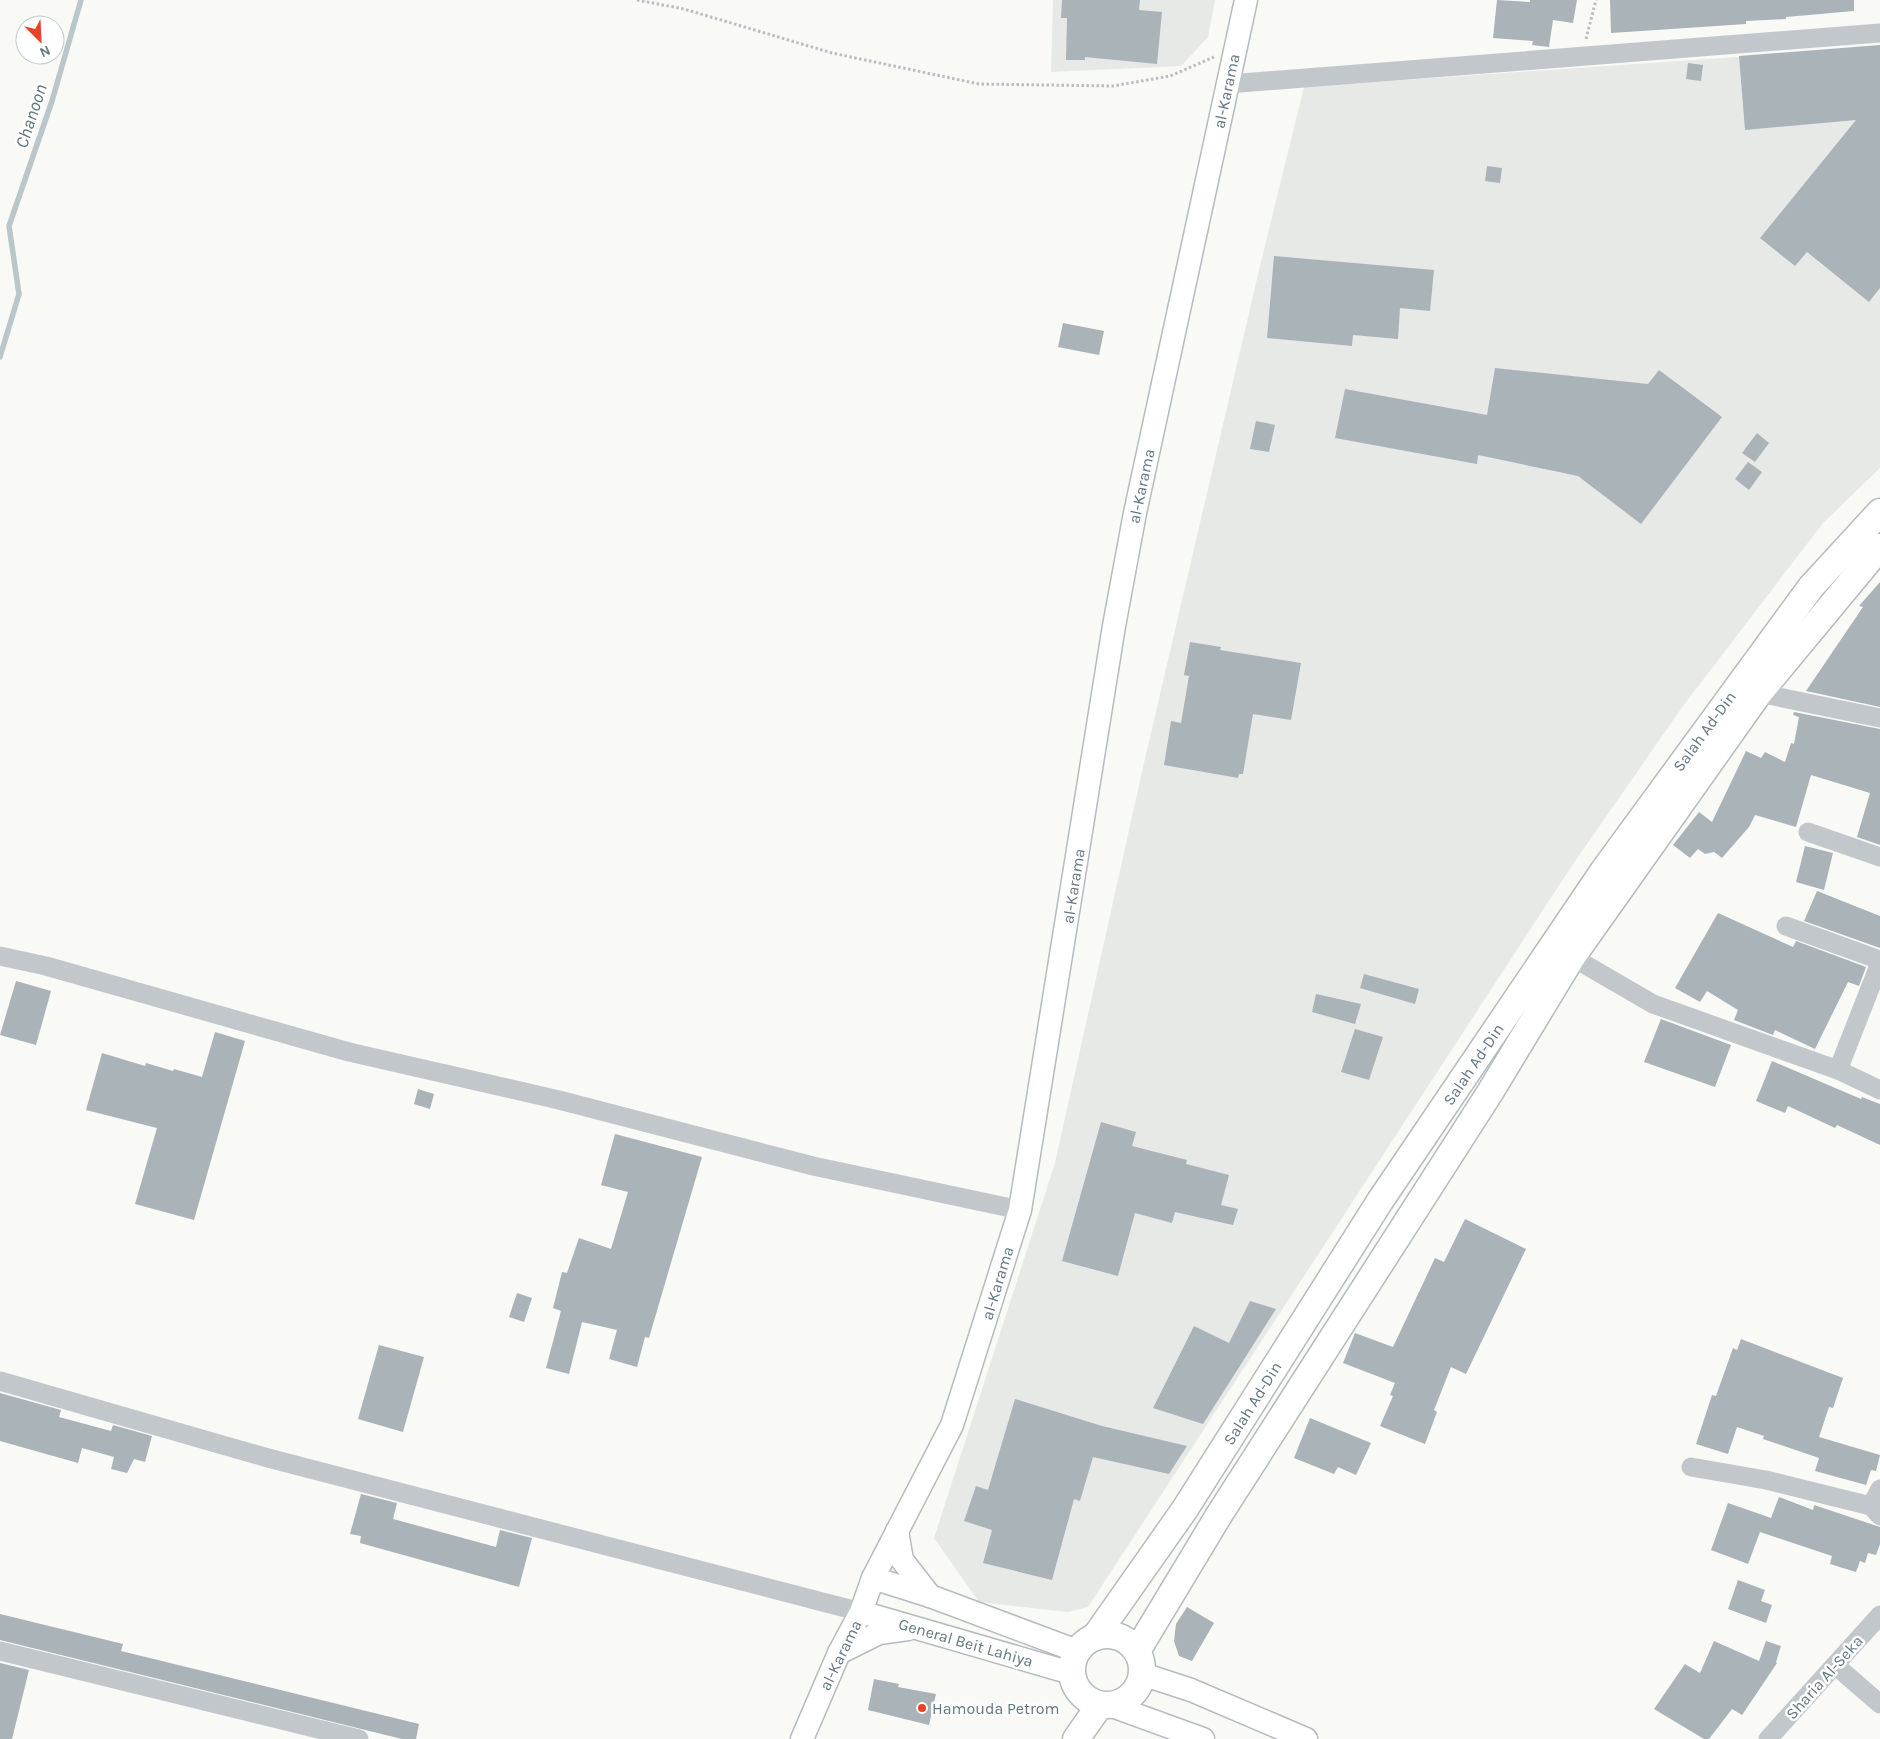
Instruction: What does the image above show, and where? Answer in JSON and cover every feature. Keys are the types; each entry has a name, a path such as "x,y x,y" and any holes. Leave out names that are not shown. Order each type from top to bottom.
{"highway":[{"name":"Salah Ad-Din","path":"1081,1654 1185,1508 1380,1201 1604,870 1811,588 1880,512"},
{"name":"Salah Ad-Din","path":"1139,1662 1220,1515 1489,1094 1572,957 1758,693 1880,547"},
{"path":"1107,1635 1129,1642 1139,1662 1139,1685 1132,1695 1123,1702 1106,1706 1089,1701 1080,1694 1074,1684 1081,1654 1107,1635"},
{"path":"1076,1739 1106,1706"}],"main road":[{"name":"al-Karama","path":"802,1739 839,1653 861,1612 873,1578 952,1425 1020,1210 1135,514 1246,0"},
{"path":"897,1532 902,1560 930,1596"},
{"name":"General Beit Lahiya","path":"873,1578 930,1596 1081,1654"},
{"name":"General Beit Lahiya","path":"861,1612 918,1628 1081,1654"},
{"path":"839,1653 879,1633 918,1628"},
{"path":"1139,1662 1191,1690 1306,1739"},
{"path":"1106,1706 1203,1739"}],"street":[{"path":"1228,84 1880,33"},
{"path":"1758,693 1880,718"},
{"path":"1808,832 1880,857"},
{"path":"1786,926 1880,962 1838,1070"},
{"path":"0,956 46,966 349,1052 559,1100 813,1166 1020,1210"},
{"path":"1572,957 1652,1004 1838,1070 1880,1090"},
{"path":"0,1381 278,1461 861,1612"},
{"path":"1691,1468 1766,1480 1875,1511 1880,1489"},
{"name":"Sharia Al-Seka","path":"1768,1739 1880,1615"},
{"path":"0,1651 359,1739"},
{"path":"1835,1665 1880,1704"}],"path":[{"path":"637,0 684,9 832,53 979,84 1113,86 1170,76 1236,47"},
{"path":"1581,57 1596,0"}],"shaded area":[{"path":"1053,0 1215,0 1208,37 1181,66 1051,72"},
{"path":"1880,47 1880,468 1823,523 1683,706 1571,867 1088,1607 1068,1612 979,1602 934,1538 1055,1163 1144,763 1260,266 1304,87"}],"building":[{"path":"1062,0 1140,0 1139,10 1162,12 1157,64 1085,57 1085,60 1066,60 1067,18 1061,18"},
{"path":"1497,0 1530,2 1530,0 1577,0 1573,23 1553,20 1549,47 1532,45 1533,41 1493,38"},
{"path":"1610,0 1854,0 1854,11 1786,17 1786,19 1746,21 1746,24 1611,33"},
{"path":"1880,45 1880,288 1869,302 1807,252 1795,266 1760,238 1856,120 1745,130 1739,56"},
{"path":"1688,63 1703,65 1701,81 1686,79"},
{"path":"1487,166 1502,168 1500,183 1485,181"},
{"path":"1274,256 1434,270 1430,311 1400,308 1398,339 1353,335 1352,346 1267,338"},
{"path":"1063,323 1104,331 1099,355 1058,347"},
{"path":"1495,368 1648,384 1659,370 1722,417 1641,524 1578,476 1478,455 1477,464 1335,438 1345,389 1487,415"},
{"path":"1256,421 1275,425 1269,452 1250,449"},
{"path":"1757,433 1769,443 1755,462 1742,453"},
{"path":"1748,462 1762,472 1749,490 1735,479"},
{"path":"1880,582 1880,707 1806,691 1863,607 1859,606"},
{"path":"1190,642 1221,647 1220,650 1301,663 1291,720 1253,714 1243,774 1239,774 1238,778 1164,765 1171,721 1181,723 1189,676 1184,675"},
{"path":"1794,712 1880,729 1880,845 1857,837 1870,793 1811,775 1796,827 1755,815 1749,827 1722,858 1714,852 1705,854 1698,849 1690,858 1673,845 1699,812 1712,822 1746,751 1761,758 1765,752 1785,762 1791,743 1794,744 1799,717 1793,715"},
{"path":"1805,846 1833,853 1824,890 1796,882"},
{"path":"1817,891 1880,916 1880,948 1804,921"},
{"path":"1718,913 1793,947 1796,941 1866,967 1859,986 1848,982 1815,1049 1775,1030 1773,1035 1734,1020 1738,1010 1707,991 1700,1002 1675,988"},
{"path":"1364,974 1419,989 1415,1004 1360,988"},
{"path":"16,981 51,991 36,1045 0,1035"},
{"path":"1316,994 1361,1004 1355,1024 1312,1012"},
{"path":"1661,1019 1731,1045 1715,1087 1644,1062"},
{"path":"1355,1029 1383,1037 1369,1080 1341,1072"},
{"path":"215,1032 245,1041 194,1220 135,1204 157,1128 86,1110 102,1053 145,1066 146,1063 202,1077"},
{"path":"1772,1061 1861,1099 1862,1097 1880,1104 1880,1145 1837,1125 1835,1128 1788,1106 1785,1113 1756,1101"},
{"path":"418,1089 434,1094 430,1109 414,1104"},
{"path":"1101,1122 1136,1132 1132,1146 1187,1160 1186,1164 1229,1175 1221,1205 1238,1209 1233,1225 1175,1212 1172,1223 1135,1213 1118,1276 1062,1261"},
{"path":"615,1134 702,1157 649,1338 645,1337 637,1367 609,1359 617,1330 582,1322 569,1374 546,1368 561,1311 553,1308 562,1272 567,1273 579,1238 611,1249 628,1192 601,1185"},
{"path":"1465,1219 1526,1249 1466,1374 1451,1367 1434,1410 1437,1412 1425,1444 1380,1426 1393,1396 1390,1395 1395,1383 1343,1363 1355,1333 1393,1347 1435,1258 1444,1262"},
{"path":"517,1293 532,1298 524,1322 509,1317"},
{"path":"1250,1301 1276,1309 1203,1424 1153,1408 1194,1326 1229,1343"},
{"path":"1741,1339 1843,1378 1833,1408 1829,1407 1819,1437 1880,1455 1876,1471 1871,1470 1866,1485 1815,1471 1819,1458 1763,1439 1764,1436 1737,1427 1728,1454 1696,1444 1712,1395 1716,1396 1733,1348 1737,1350"},
{"path":"379,1345 424,1357 403,1432 358,1419"},
{"path":"0,1393 61,1410 59,1417 111,1431 113,1425 152,1436 145,1462 134,1459 127,1473 111,1469 114,1457 82,1448 78,1463 0,1441"},
{"path":"1015,1399 1102,1426 1187,1446 1169,1474 1093,1457 1080,1501 1074,1499 1052,1580 983,1563 992,1530 964,1521 976,1486 988,1490"},
{"path":"1310,1418 1371,1443 1356,1475 1338,1467 1334,1474 1294,1458"},
{"path":"361,1494 397,1503 393,1519 496,1547 500,1530 532,1538 519,1587 360,1543 361,1536 350,1534"},
{"path":"1779,1497 1813,1510 1814,1505 1880,1527 1880,1544 1876,1555 1868,1553 1865,1563 1860,1561 1856,1572 1830,1564 1832,1556 1760,1532 1748,1564 1711,1550 1728,1503 1771,1518"},
{"path":"1738,1580 1765,1590 1761,1601 1772,1605 1766,1623 1728,1609"},
{"path":"1187,1607 1214,1623 1192,1661 1179,1656 1174,1641 1176,1624"},
{"path":"0,1614 123,1644 121,1651 419,1724 416,1739 402,1739 0,1640"},
{"path":"1714,1641 1759,1661 1766,1641 1781,1646 1777,1663 1742,1715 1732,1709 1709,1739 1704,1739 1654,1709 1685,1664 1700,1673"},
{"path":"0,1663 29,1670 12,1739 0,1739"},
{"path":"874,1679 899,1684 898,1687 936,1694 929,1725 868,1710"}],"waterway":[{"name":"Chanoon","path":"0,357 19,294 9,226 52,101 81,0"}],"place":[{"name":"Hamouda Petrom","path":"922,1708"}]}
